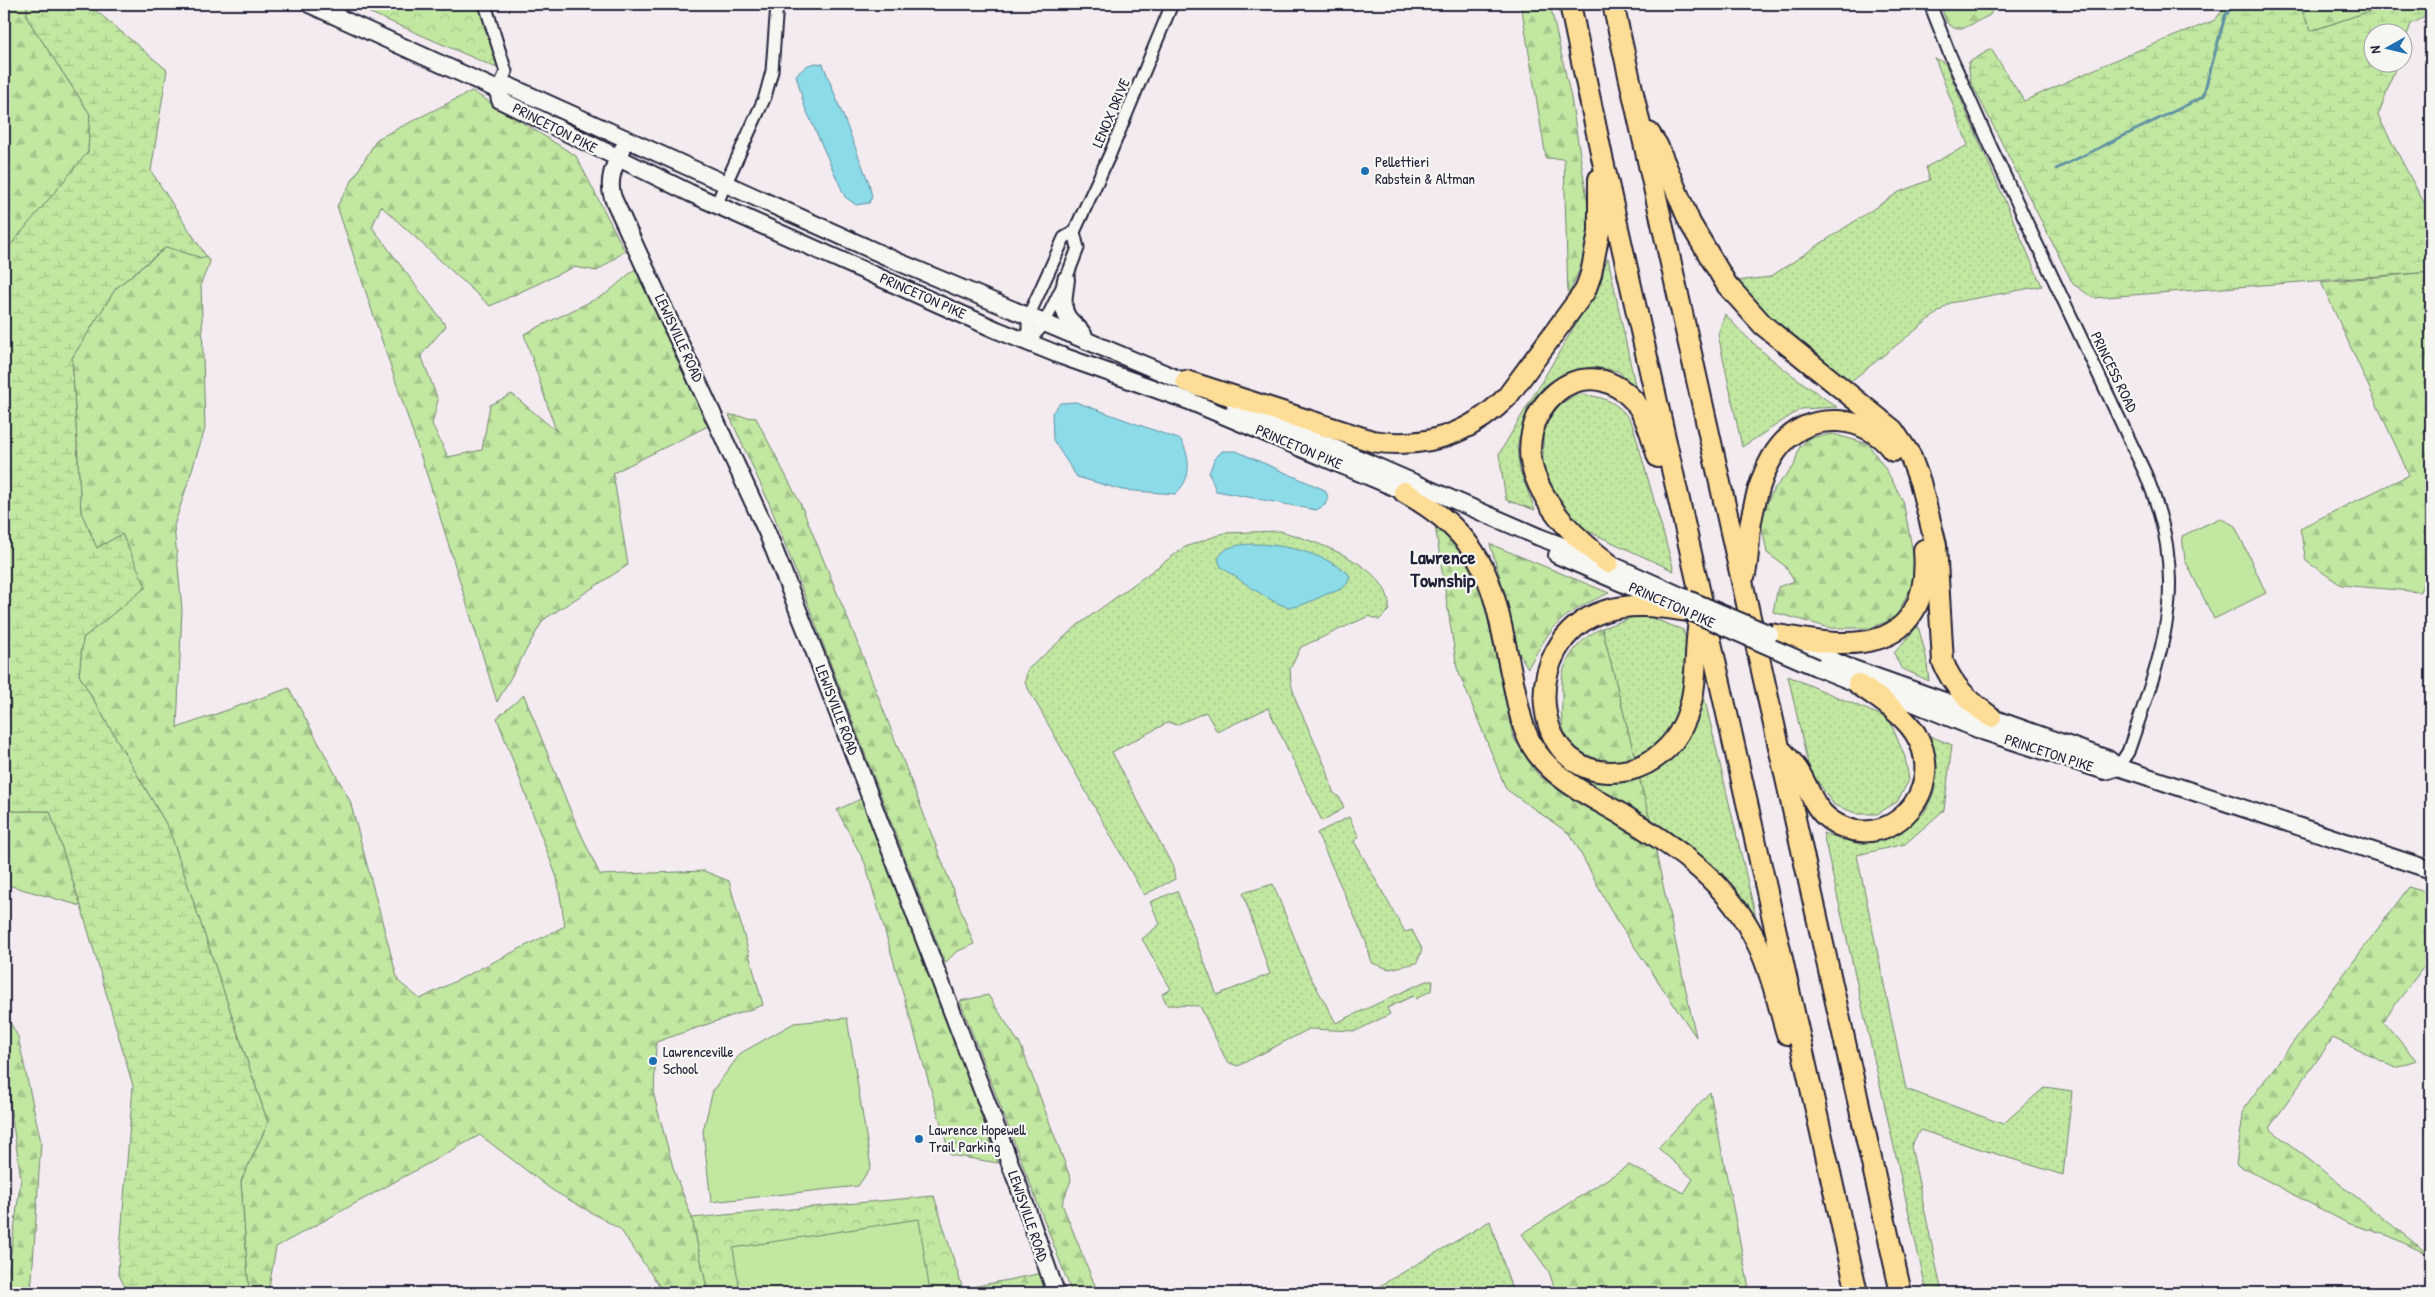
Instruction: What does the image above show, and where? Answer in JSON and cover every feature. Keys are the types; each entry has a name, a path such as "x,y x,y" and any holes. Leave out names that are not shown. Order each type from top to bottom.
{"highway":[{"path":"1570,4 1602,157 1680,502 1695,605 1697,627 1693,693 1686,718 1676,738 1659,756 1636,768 1610,771 1596,769 1571,756 1554,737 1545,712 1544,694 1548,671 1562,642 1578,624 1640,591 1695,605"},
{"path":"1613,4 1901,1293"},
{"path":"1640,119 1657,145 1697,238 1727,285 1763,325 1893,430 1910,455 1920,482 1936,545 1943,662 1951,680 1964,696 1991,717"},
{"path":"1186,381 1372,442 1391,444 1429,442 1464,430 1495,409 1507,397 1576,306 1585,291 1591,274 1598,240 1598,188 1602,157"},
{"path":"1608,563 1575,536 1561,520 1541,490 1535,474 1530,445 1532,432 1541,408 1555,391 1577,381 1589,380 1613,386 1625,393 1644,415 1666,486 1680,502"},
{"path":"1743,583 1749,560 1751,521 1764,474 1769,461 1784,441 1806,426 1830,421 1855,424 1879,436 1893,452 1909,487 1923,548 1926,573 1924,589 1916,606 1904,623 1883,637 1820,654 1770,634"},
{"path":"1404,492 1446,518 1458,530 1480,560 1493,592 1522,723 1536,752 1559,776 1688,857 1725,892 1746,922 1759,946 1792,1049 1809,1074"},
{"path":"1695,605 1809,1074 1857,1293"},
{"path":"1779,747 1798,770 1815,803 1830,820 1840,826 1864,831 1888,826 1900,819 1916,802 1922,792 1926,770 1921,745 1907,723 1858,684"}],"main road":[{"name":"PRINCETON PIKE","path":"309,4 498,90 509,86 1044,324 1186,381 1218,398 1539,537 1608,563 1640,591"},
{"name":"PRINCETON PIKE","path":"498,90 500,100 566,131 617,159 716,205 1028,342 1190,401 1404,492 1458,512 1640,591 1770,634"},
{"name":"LEWISVILLE ROAD","path":"628,140 617,159 610,190 767,532 820,663 1019,1188 1056,1293"},
{"path":"1066,279 1064,308 1067,316 1079,326 1086,340"},
{"name":"PRINCETON PIKE","path":"1695,605 1976,714 1991,717 2108,759 2118,767 2431,870"},
{"name":"PRINCETON PIKE","path":"1820,654 1858,684 1874,687 1985,732 2105,771 2118,767"}],"street":[{"path":"485,4 506,72 498,90"},
{"path":"716,205 765,97 772,71 777,4"},
{"name":"LENOX DRIVE","path":"1028,342 1028,317 1064,238 1074,232 1110,154 1172,4"},
{"name":"PRINCESS ROAD","path":"1930,4 1950,55 1988,139 2146,475 2162,518 2167,540 2170,586 2164,641 2128,752 2118,767"},
{"name":"LENOX DRIVE","path":"1028,342 1044,324 1066,279 1078,248 1074,232"}],"green space":[{"path":"4,4 27,4 27,18 90,114 88,153 4,253"},
{"path":"27,4 88,4 167,70 151,171 206,256 202,258 166,247 116,288 72,358 81,512 97,548 122,534 146,587 83,638 79,675 169,829 268,1123 241,1181 249,1293 128,1293 118,1273 133,1086 81,906 50,811 4,811 4,253 88,152 90,114 27,18"},
{"path":"350,4 481,4 499,69"},
{"path":"1521,4 1550,4 1571,98 1593,236 1568,297 1564,159 1546,158"},
{"path":"1940,4 1995,4 1990,15 1964,28 1954,28 1947,23"},
{"path":"2227,4 2299,4 2311,31 2391,4 2431,4 2431,14 2412,24 2362,22 2362,72 2394,72 2378,116 2431,216 2431,272 2093,298 2073,284 1971,82 1968,63 1991,49 2024,101 2124,56 2215,20"},
{"path":"2299,4 2391,4 2311,31"},
{"path":"1935,58 1945,63 2042,286 1950,303 1851,381 1807,351 1767,316 1737,281 1770,277 1899,192 1930,180 1926,167 1968,145"},
{"path":"472,91 576,156 625,251 597,271 574,267 490,306 381,206 372,227 446,326 421,355 438,400 432,424 448,457 482,450 490,405 512,394 556,431 524,334 606,294 635,269 708,426 613,473 628,565 543,620 497,702 429,481 337,206 377,139"},
{"path":"167,247 202,258 206,256 210,262 201,283 205,429 174,526 182,609 177,728 289,688 350,801 398,981 420,999 565,926 557,878 497,718 524,695 571,812 600,875 704,871 729,881 763,1005 656,1042 654,1096 674,1171 692,1218 708,1293 664,1293 620,1229 552,1190 480,1135 276,1247 268,1293 249,1293 241,1181 268,1123 169,829 79,675 83,638 145,587 122,534 97,548 81,512 72,358 116,288"},
{"path":"1608,258 1636,390 1618,371 1592,367 1564,374 1543,387 1529,405 1517,447 1520,471 1535,510 1506,500 1499,454 1587,305"},
{"path":"2431,272 2431,561 2420,592 2341,585 2306,561 2300,528 2409,475 2321,282"},
{"path":"1725,314 1764,353 1837,407 1801,409 1742,447 1718,334"},
{"path":"1577,394 1595,396 1617,406 1623,411 1633,426 1674,571 1577,526 1557,501 1543,469 1543,438 1548,420 1559,405"},
{"path":"729,415 756,418 801,505 854,634 974,944 956,952 945,963 770,505"},
{"path":"1833,434 1868,444 1887,471 1903,501 1917,574 1896,618 1870,628 1830,628 1773,612 1778,587 1794,581 1785,566 1767,553 1760,516 1774,489 1794,466 1799,448 1809,438"},
{"path":"2220,518 2235,526 2266,593 2214,619 2185,560 2182,536"},
{"path":"1435,525 1463,554 1483,595 1513,737 1539,776 1655,848 1696,1037 1615,918 1571,835 1506,789 1457,668"},
{"path":"1280,531 1312,541 1349,558 1365,568 1378,580 1387,594 1389,610 1379,620 1369,616 1301,647 1290,669 1291,683 1296,701 1327,770 1333,792 1340,798 1344,808 1322,821 1268,708 1217,732 1206,712 1176,725 1169,722 1112,752 1173,867 1175,879 1144,895 1025,683 1027,670 1078,625 1185,547 1224,533"},
{"path":"1490,544 1609,593 1580,607 1560,621 1545,640 1528,668 1513,643 1503,588"},
{"path":"1642,614 1683,630 1691,657 1677,712 1666,733 1648,750 1635,758 1602,628"},
{"path":"1918,626 1926,656 1929,681 1901,668 1894,653"},
{"path":"1602,628 1635,758 1612,761 1590,757 1572,745 1562,723 1562,679 1565,666 1583,640"},
{"path":"1788,676 1889,719 1905,757 1909,780 1897,802 1877,814 1858,814 1834,805 1809,769"},
{"path":"1703,692 1758,926 1713,867 1651,824 1639,777"},
{"path":"1930,736 1952,745 1944,810 1905,844 1857,855 1906,1089 2003,1124 2045,1087 2072,1091 2063,1175 1920,1130 1911,1146 1942,1293 1927,1293 1823,833 1860,844 1892,835 1924,813 1933,795 1937,773"},
{"path":"1594,777 1616,781 1639,777 1651,824 1587,782"},
{"path":"869,795 998,1163 950,1155 865,863 837,810"},
{"path":"4,811 50,811 81,906 4,884"},
{"path":"1349,817 1359,837 1354,841 1405,932 1412,930 1422,949 1417,963 1389,969 1372,963 1366,942 1317,833"},
{"path":"1273,884 1309,974 1336,1023 1426,981 1433,981 1432,990 1416,999 1413,996 1387,1008 1390,1014 1356,1031 1309,1029 1238,1066 1227,1062 1200,1006 1167,1005 1162,994 1171,989 1142,939 1160,924 1150,902 1177,891 1217,995 1270,974 1243,893"},
{"path":"2409,887 2431,894 2431,965 2422,969 2383,1021 2416,1060 2396,1068 2333,1038 2269,1128 2431,1256 2389,1236 2347,1223 2236,1164 2244,1108"},
{"path":"988,995 1021,1046 1071,1180 1062,1204 1098,1293 1072,1293 960,1001"},
{"path":"4,1011 18,1037 41,1142 31,1293 16,1293 7,1282 21,1178 8,1092 4,1083"},
{"path":"847,1018 871,1167 858,1186 711,1202 703,1131 713,1090 741,1053 794,1023"},
{"path":"1710,1092 1750,1293 1556,1293 1549,1272 1522,1234 1629,1165 1684,1193 1693,1179 1658,1148"},
{"path":"934,1196 964,1293 708,1293 692,1218"},
{"path":"919,1219 930,1293 740,1293 733,1248"},
{"path":"1490,1221 1513,1293 1368,1293"},
{"path":"1043,1273 1052,1293 964,1293 962,1289"}],"water":[{"path":"823,64 869,183 872,197 869,203 856,205 845,197 804,105 796,75 808,65"},
{"path":"1076,402 1181,440 1187,454 1188,468 1185,482 1181,488 1175,494 1122,490 1077,477 1053,440 1052,413 1060,403"},
{"path":"1222,451 1236,451 1325,490 1328,497 1325,505 1316,510 1216,491 1209,473 1214,460"},
{"path":"1252,544 1290,548 1315,555 1348,573 1349,581 1341,589 1305,604 1291,607 1285,606 1266,597 1221,567 1218,559 1228,548"}],"waterway":[{"path":"2056,169 2203,97 2225,16 2234,4"}],"place":[{"name":"Pellettieri Rabstein & Altman","path":"1365,171"},
{"name":"Lawrenceville School","path":"653,1061"},
{"name":"Lawrence Hopewell Trail Parking","path":"919,1139"}],"district":[{"name":"Lawrence Township","path":"1443,568"}]}
